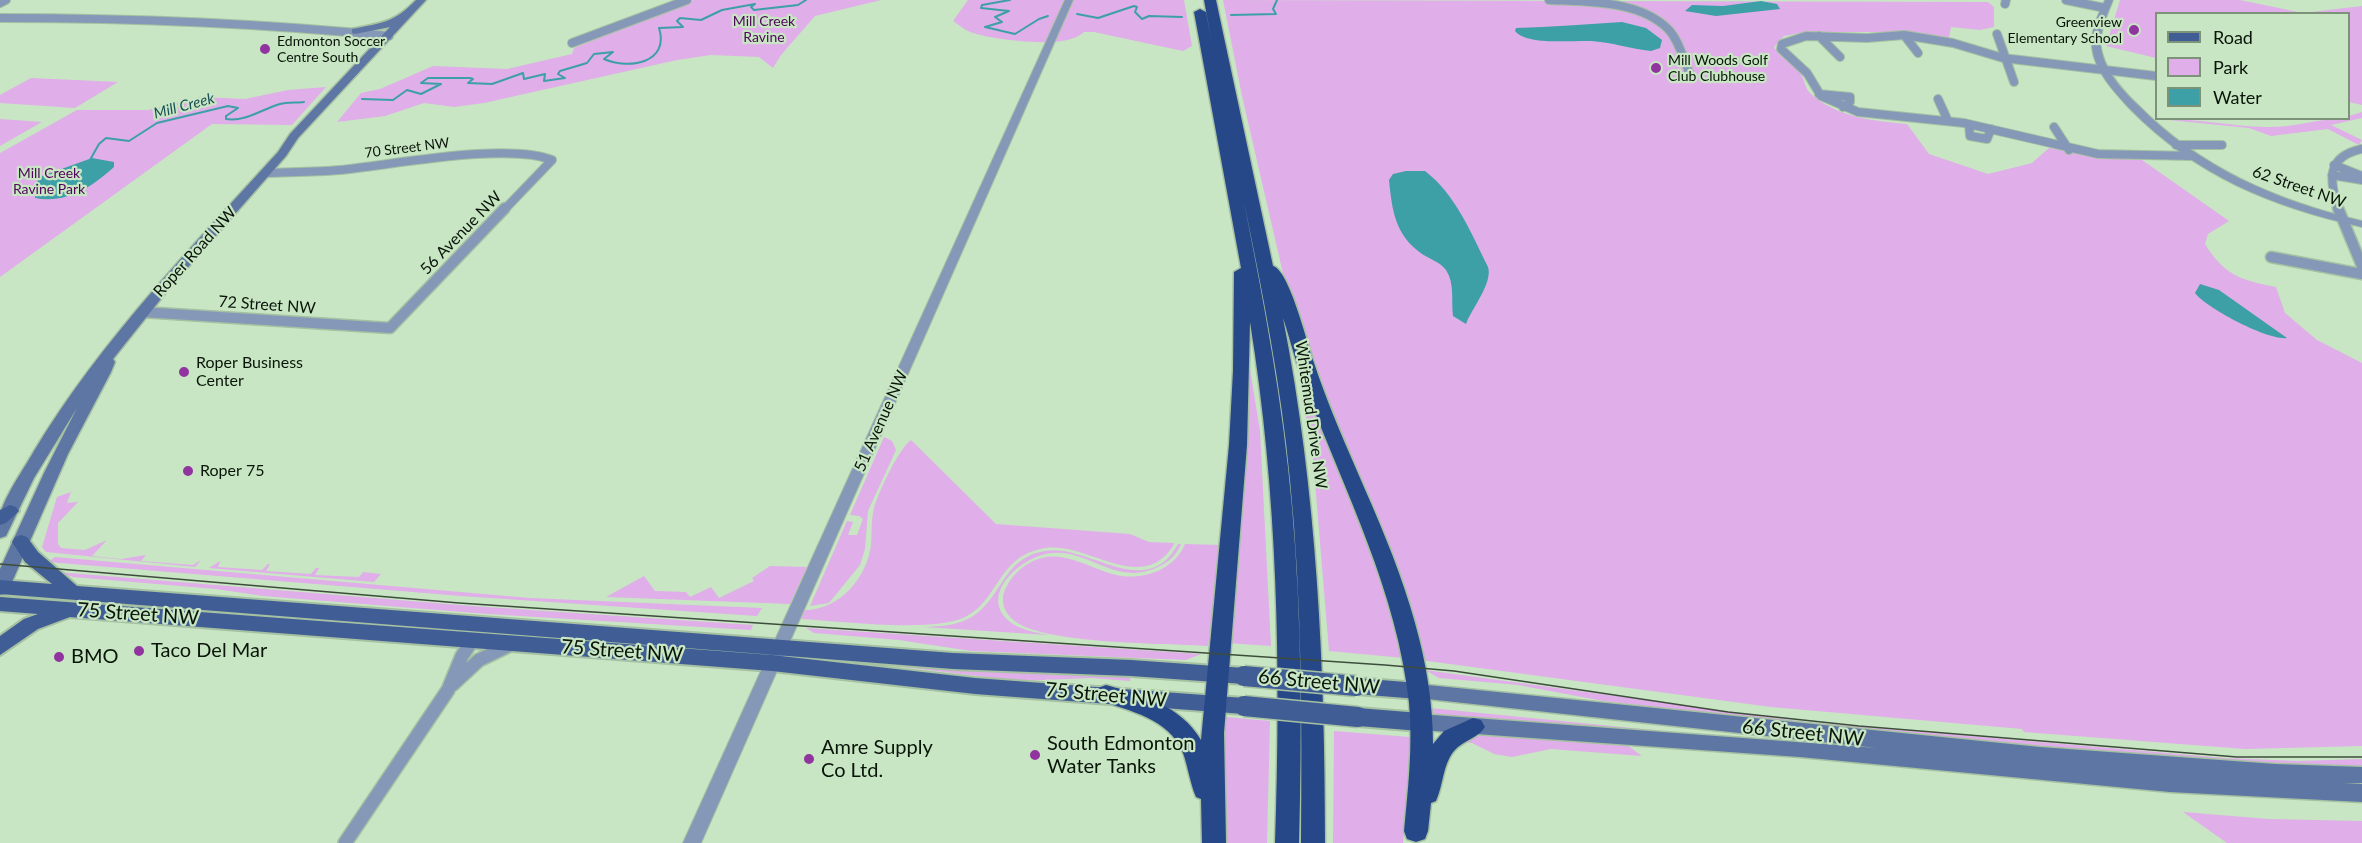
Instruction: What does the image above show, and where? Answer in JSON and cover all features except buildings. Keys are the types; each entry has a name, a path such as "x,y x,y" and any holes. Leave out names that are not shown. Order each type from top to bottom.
{"highway":[{"name":"Whitemud Drive NW","path":"1207,1 1252,246 1278,461 1288,634 1287,843"},
{"name":"Whitemud Drive NW","path":"1252,246 1284,361 1304,517 1314,669 1313,843"},
{"path":"1213,832 1214,704 1233,519 1252,246"},
{"path":"1252,246 1281,288 1314,386 1387,570 1403,621 1418,691 1420,722 1421,766 1415,837"},
{"path":"1106,694 1156,709 1181,726 1188,737 1202,776 1213,832"},
{"path":"1415,837 1437,758 1445,742 1460,731 1473,726"}],"main road":[{"name":"Roper Road NW","path":"0,532 5,515 61,416 142,312 282,154 303,136 358,75 363,65 421,0"},
{"path":"355,31 383,27 407,15"},
{"name":"Roper Road NW","path":"0,592 71,433 100,384 112,353"},
{"path":"21,542 32,560 61,578 70,592"},
{"name":"75 Street NW","path":"0,592 90,610 515,644 1244,676"},
{"name":"75 Street NW","path":"0,592 70,592 495,627 776,655 975,686 1244,706"},
{"path":"0,647 21,629 41,619 90,610"},
{"path":"472,641 495,627"},
{"name":"66 Street NW","path":"1244,676 1594,707 1795,733 1975,751 2279,773 2362,775"},
{"name":"66 Street NW","path":"1244,706 1420,722 1800,749 2170,783 2362,793"}],"street":[{"path":"0,3 6,0"},
{"path":"572,43 687,0"},
{"name":"51 Avenue NW","path":"692,843 1069,0"},
{"path":"1549,0 1610,3 1641,10 1668,29 1689,72"},
{"path":"2066,0 2107,4 2098,28 2097,48 2105,71"},
{"path":"0,18 190,21 355,31 389,36"},
{"path":"1997,34 2003,58 2013,81"},
{"path":"2155,76 2003,58 1953,43 1904,35 1867,38 1819,36 1792,38 1782,44 1781,49 1811,78 1812,86 1819,94 1850,97 1850,102 1843,107 1879,118 1948,121 1991,129 2069,150 2111,156 2191,156"},
{"path":"1904,35 1918,53"},
{"path":"1819,36 1840,57"},
{"name":"62 Street NW","path":"2105,71 2138,113 2176,145 2225,178 2273,199 2341,220 2362,224"},
{"path":"1938,99 1948,121"},
{"path":"1969,125 1970,136 1976,139 1987,139 1991,129"},
{"path":"2055,127 2069,150"},
{"path":"2176,145 2222,145"},
{"path":"2362,149 2345,153 2334,165 2332,176 2341,220 2362,266"},
{"name":"70 Street NW","path":"266,173 338,170 485,154 552,158"},
{"name":"56 Avenue NW","path":"390,328 552,158"},
{"path":"2334,165 2362,178"},
{"path":"2332,176 2362,178"},
{"path":"2271,257 2362,274"},
{"name":"72 Street NW","path":"142,312 390,328"},
{"path":"345,843 386,786 448,690 462,656 472,641"},
{"path":"448,690 479,660 515,644"}],"green space":[{"name":"Mill Creek Ravine","path":"694,0 881,0 815,16 781,55 773,68 759,57 711,55 677,60 484,103 454,107 424,103 385,116 337,122 361,93 380,89 433,66 507,69 572,54 574,48"},
{"path":"968,0 1184,0 1192,46 1183,51 1094,32 1084,32 1063,41 1047,42 1014,41 984,36 968,31 953,21"},
{"path":"1223,0 1988,2 1994,7 1994,27 1980,30 1951,27 1949,38 1908,32 1806,32 1784,36 1774,47 1779,55 1802,75 1808,91 1831,108 1856,116 1907,124 1929,154 1988,174 2032,163 2049,148 2106,158 2142,160 2229,221 2208,234 2205,244 2227,270 2243,279 2276,287 2285,313 2317,340 2362,363 2362,746 2245,749 2024,732 2022,729 1771,707 1420,660 1398,569 1327,402 1285,282 1242,96"},
{"name":"Greenview Elementary School","path":"2120,0 2240,0 2298,12 2155,12 2155,58 2106,46"},
{"name":"Greenview Elementary School","path":"2362,6 2362,105 2350,102 2350,12 2311,12"},
{"path":"31,78 118,82 75,108 0,103 0,95"},
{"name":"Mill Creek Ravine Park","path":"326,87 292,125 212,124 0,277 0,153 77,110 148,110 200,97 245,99 288,90"},
{"path":"2362,112 2362,118 2331,125 2362,140 2359,145 2328,129 2271,136 2249,128 2169,120 2275,127 2328,120 2350,120 2350,116"},
{"path":"0,119 42,122 0,146"},
{"path":"1248,357 1260,431 1271,646 1227,643"},
{"path":"1296,357 1368,533 1404,658 1329,651 1313,458"},
{"path":"884,437 892,441 896,450 868,511 865,549 860,565 829,603 810,606 847,521 853,522 848,535 857,535 863,519 850,515"},
{"path":"911,440 996,524 1130,534 1149,542 1174,543 1173,546 1160,560 1146,566 1130,567 1062,548 1046,548 1030,552 1008,568 977,609 965,617 950,622 909,625 801,619 805,610 817,609 840,598 849,590 864,569 871,545 876,501 895,461"},
{"path":"71,492 67,503 78,502 58,523 58,544 61,548 85,550 107,540 92,556 121,559 146,555 141,561 193,565 201,560 195,567 46,552 42,547 57,497"},
{"path":"1178,544 1181,544 1170,559 1145,572 1117,571 1080,557 1053,553 1030,560 1018,568 1001,587 998,599 1001,610 1017,627 1048,635 924,627 955,624 973,616 991,599 1011,570 1031,555 1045,551 1062,551 1116,567 1133,570 1150,569 1165,561"},
{"path":"1185,544 1222,545 1208,646 1113,642 1041,632 1015,621 1004,607 1004,593 1011,579 1022,568 1037,559 1059,557 1112,574 1145,575 1173,561"},
{"path":"55,557 530,598 762,608 757,616 461,596 48,562"},
{"path":"220,561 218,567 262,570 270,564 266,571 311,574 319,568 315,575 359,577 363,572 381,574 374,582 209,568"},
{"path":"770,566 807,567 790,604 606,597 644,576 655,591 686,592 690,597 711,587 719,598 754,581 752,578"},
{"path":"57,572 472,606 753,625 751,630 487,614 263,596 216,589 73,577"},
{"path":"198,612 240,612 475,631 470,634"},
{"path":"806,628 1201,654 1186,660 971,651 899,640 814,633"},
{"path":"894,666 1131,674 1130,681 1091,678 1020,681"},
{"path":"1425,670 1807,722 2226,758 2298,761 2362,759 2362,768 2280,767 1887,734 1603,701 1518,685 1439,678"},
{"path":"1430,708 1673,732 1673,734 1430,716"},
{"path":"1227,717 1270,721 1267,843 1220,843 1222,722"},
{"path":"1334,731 1410,737 1411,771 1403,843 1333,843"},
{"path":"1477,735 1627,745 1642,756 1551,749 1512,757 1494,754 1472,743 1458,742"},
{"path":"2183,812 2269,819 2362,821 2362,843 2227,843"}],"water":[{"path":"1761,1 1777,4 1780,9 1716,16 1685,11 1692,5 1723,6"},
{"path":"1622,22 1646,28 1662,40 1660,48 1651,51 1598,42 1529,39 1515,31 1516,28"},
{"path":"92,158 114,162 114,167 88,187 68,196 35,198 36,193 28,192 42,176"},
{"path":"1425,171 1446,191 1462,215 1488,267 1488,280 1485,288 1466,324 1453,316 1452,286 1446,270 1413,247 1396,221 1389,180 1393,174"},
{"path":"2200,284 2219,290 2287,338 2278,338 2253,329 2211,307 2195,293"}],"waterway":[{"name":"Mill Creek","path":"362,99 393,100 407,90 421,94 441,84 421,83 428,78 470,78 473,79 468,83 492,84 523,73 524,79 545,74 544,81 565,78 558,74 560,71 587,63 594,54 613,52 604,59 625,64 645,61 659,49 661,40 659,28 683,27 677,21 680,18 701,20 722,10 755,4 751,7 754,10 798,5 806,0"},
{"name":"Mill Creek","path":"1010,0 982,5 981,8 1009,11 995,17 1002,22 985,27 1015,34 1048,16"},
{"name":"Mill Creek","path":"1231,15 1276,14 1273,9 1277,0"},
{"name":"Mill Creek","path":"1077,14 1098,18 1134,6 1137,7 1135,12 1142,19 1149,16 1182,17"},
{"name":"Mill Creek","path":"90,160 99,144 106,138 129,141 157,123 228,106 238,108 226,116 226,119 240,119 280,104 304,102"}],"tram line":[{"path":"0,564 459,603 1385,665 1454,671 1728,712 1859,726 2237,757 2362,757"}],"place":[{"name":"Greenview Elementary School","path":"2134,30"},
{"name":"Edmonton Soccer Centre South","path":"265,49"},
{"name":"Mill Woods Golf Club Clubhouse","path":"1656,68"},
{"name":"Roper Business Center","path":"184,372"},
{"name":"Roper 75","path":"188,471"},
{"name":"Taco Del Mar","path":"139,651"},
{"name":"BMO","path":"59,657"},
{"name":"South Edmonton Water Tanks","path":"1035,755"},
{"name":"Amre Supply Co Ltd.","path":"809,759"}]}
